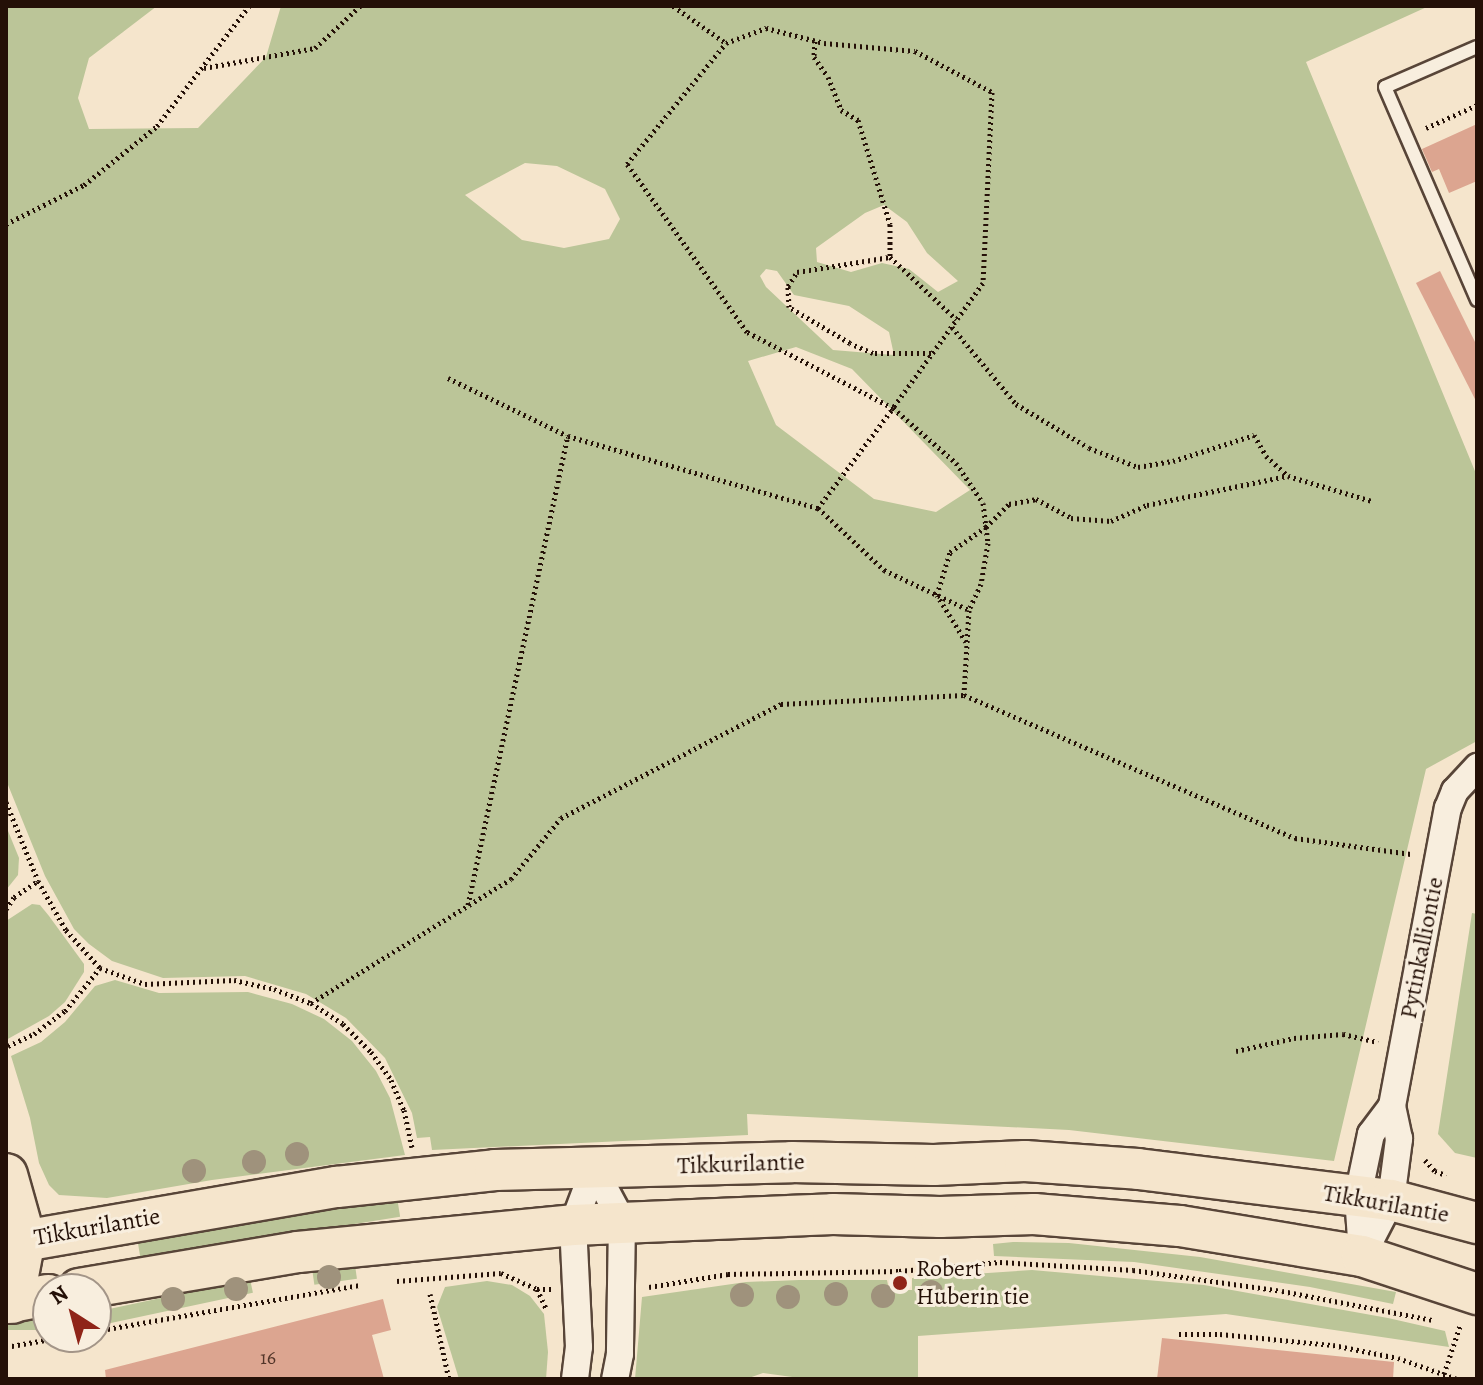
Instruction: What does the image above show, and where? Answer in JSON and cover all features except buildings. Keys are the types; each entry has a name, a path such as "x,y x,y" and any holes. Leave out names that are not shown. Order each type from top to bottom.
{"highway":[{"path":"6,1175 15,1242 18,1298"}],"main road":[{"name":"Tikkurilantie","path":"15,1242 337,1187 495,1170 792,1162 934,1165 1025,1161 1138,1169 1374,1198 1477,1223"},
{"path":"112,1283 298,1252 622,1221 833,1214 940,1217 1034,1214 1180,1226 1362,1256 1468,1316"}],"street":[{"name":"Pytinkalliontie","path":"1362,1256 1374,1198 1399,1139 1392,1106 1438,858 1455,791 1477,767"},
{"path":"594,1169 622,1221 620,1354 615,1379"},
{"path":"575,1379 579,1347 573,1225 594,1169"}],"lane":[{"path":"1477,47 1385,87 1477,300"}],"path":[{"path":"6,224 84,185 157,126 249,6"},
{"path":"204,68 315,48 360,6"},
{"path":"673,6 726,43"},
{"path":"818,508 893,408 983,283 992,92 915,51 815,41 766,28 726,43 627,164 747,332 893,408 956,463 983,503 988,543 981,584 969,610 964,695"},
{"path":"815,41 814,57 828,77 841,110 858,120 890,224 890,257 957,320"},
{"path":"1407,137 1477,105"},
{"path":"890,257 797,272 788,286 789,307 873,353 932,353"},
{"path":"952,327 1016,404 1089,448 1138,467 1173,461 1254,435 1266,456 1288,476 1372,501"},
{"path":"448,378 568,436 818,508 884,570 969,610"},
{"path":"468,906 568,436"},
{"path":"967,645 937,595 950,552 986,527 1009,504 1036,499 1071,518 1111,521 1147,505 1288,476"},
{"path":"311,1003 511,879 561,818 781,704 964,695 1295,838 1438,858"},
{"path":"6,802 38,881 66,930 100,968 145,984 234,980 274,989 311,1003 343,1024 371,1052 391,1080 404,1110 414,1155"},
{"path":"6,909 14,897 38,881"},
{"path":"8,1046 34,1034 65,1011 100,968"},
{"path":"1236,1051 1294,1038 1343,1034 1403,1047"},
{"path":"1420,1154 1435,1171 1456,1179"},
{"path":"620,1288 740,1271 899,1271 912,1267 1000,1262 1133,1270 1468,1316 1444,1374"},
{"path":"899,1271 900,1283"},
{"path":"381,1282 501,1273 537,1289 575,1289"},
{"path":"112,1328 366,1283"},
{"path":"430,1294 449,1379"},
{"path":"1179,1334 1220,1334 1333,1345 1398,1358 1457,1379"},
{"path":"6,1347 32,1342"}],"green space":[{"path":"6,6 157,6 89,58 78,98 89,129 198,128 266,57 281,6 1429,6 1306,62 1477,476 1477,741 1426,769 1334,1161 1069,1130 747,1114 748,1135 432,1150 430,1137 417,1138 412,1113 385,1058 346,1018 306,994 245,976 163,978 112,961 89,944 74,929 45,876 6,780","holes":["525,163 557,166 605,189 620,219 609,239 564,248 522,240 465,195","884,205 907,222 927,253 958,281 938,292 909,269 882,263 851,272 817,262 816,248 865,213","766,269 777,271 794,295 849,306 889,332 894,355 833,350 766,287 760,276","796,347 852,369 970,490 936,512 874,499 776,425 748,361"]},
{"path":"6,826 19,858 18,875 6,890"},
{"path":"32,904 40,905 49,916 84,964 84,972 65,1002 49,1016 6,1040 6,921"},
{"path":"1472,913 1477,914 1477,1158 1455,1153 1438,1134"},
{"path":"115,980 159,993 248,992 292,1004 324,1019 352,1041 376,1071 390,1098 405,1155 212,1180 107,1198 59,1195 49,1185 39,1163 30,1118 11,1056 41,1042 65,1022 95,986"},
{"path":"397,1197 400,1217 140,1258 137,1238"},
{"path":"1069,1243 1200,1257 1396,1292 1393,1304 1310,1287 1134,1262 994,1256 993,1244"},
{"path":"355,1265 357,1279 314,1285 312,1271"},
{"path":"1032,1270 1204,1285 1388,1318 1445,1331 1449,1347 1226,1314 918,1336 918,1379 807,1379 763,1373 746,1379 635,1379 642,1297 746,1282 799,1280 887,1280 889,1290 912,1290 912,1278"},
{"path":"250,1279 253,1293 112,1323 112,1308"},
{"path":"487,1281 512,1285 530,1296 544,1314 548,1352 546,1379 459,1379 437,1307 445,1287"},
{"path":"6,1315 32,1315 32,1330 6,1330"}],"place":[{"name":"Robert Huberin tie","path":"900,1283"}]}
